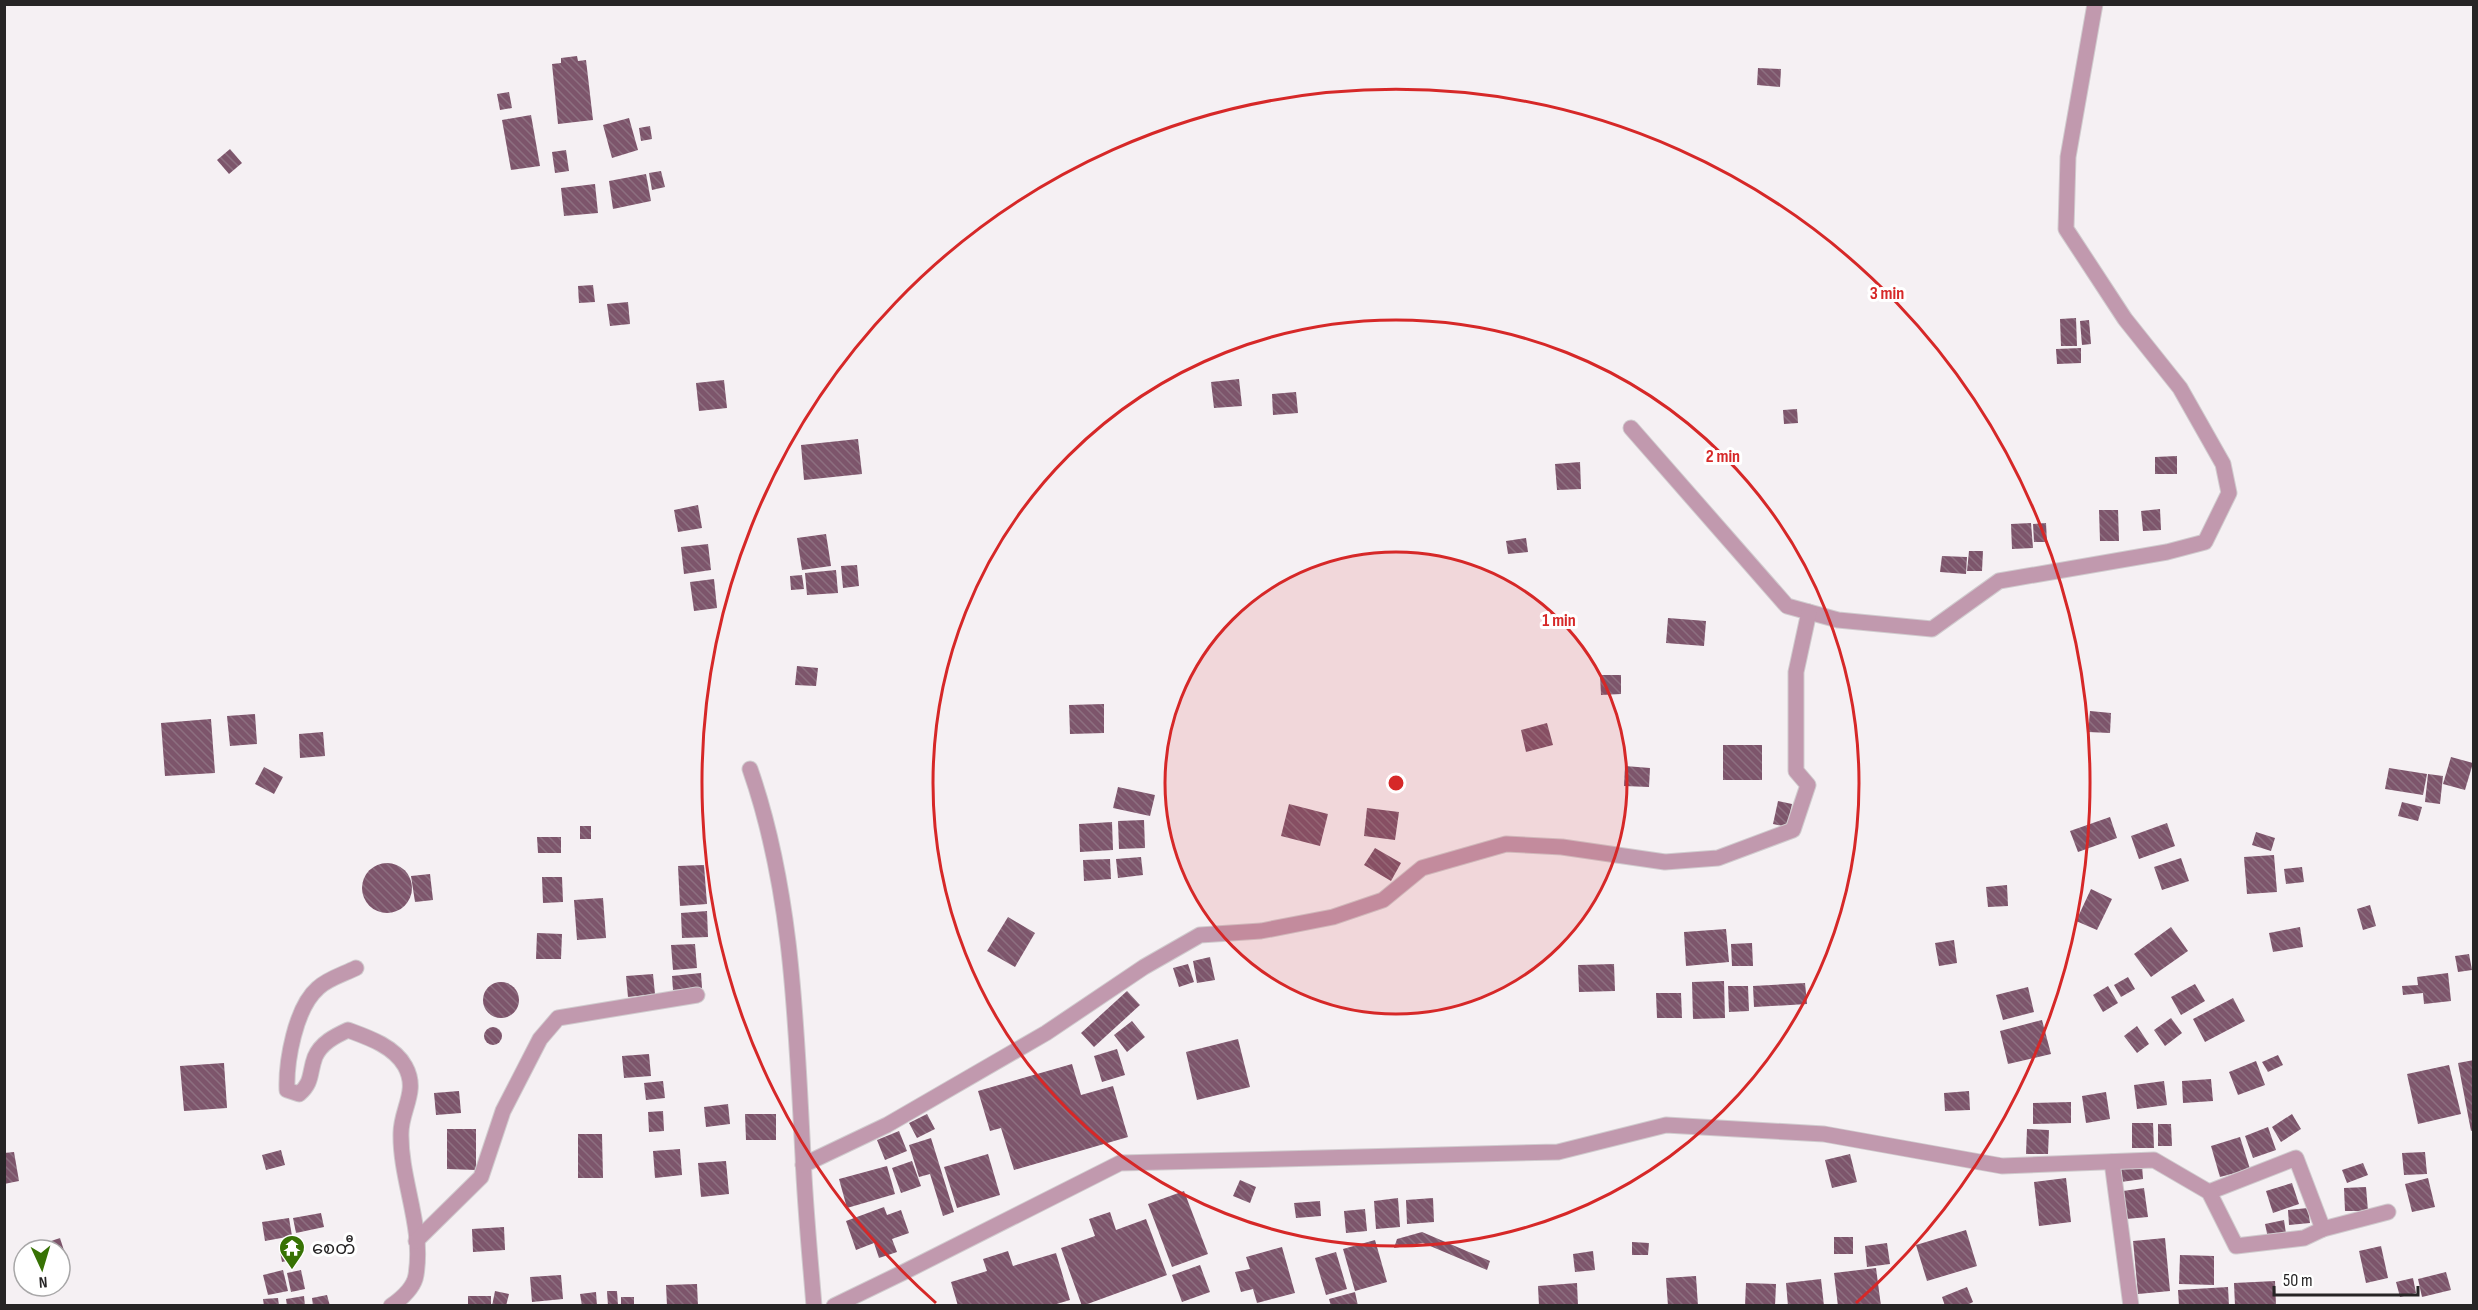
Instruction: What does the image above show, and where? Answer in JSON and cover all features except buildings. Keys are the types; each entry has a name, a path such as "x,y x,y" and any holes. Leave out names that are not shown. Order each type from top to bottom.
{"street":[{"path":"1631,428 1787,606 1839,620 1932,628 1999,581 2167,552 2205,542 2229,494 2223,464 2180,388 2125,319 2066,229 2068,157 2095,4"},
{"path":"803,1165 887,1125 1046,1034 1144,967 1200,935 1261,932 1333,917 1383,900 1422,868 1506,844 1562,847 1665,862 1718,858 1793,830 1808,785 1796,771 1796,672 1809,612"},
{"path":"750,769 758,791 781,888 795,1008 803,1165 814,1305"},
{"path":"356,968 318,987 303,1008 286,1069 287,1090 299,1094 308,1086 316,1055 329,1039 348,1030 381,1042 405,1066 411,1093 401,1132 416,1227 416,1276 403,1297 391,1305"},
{"path":"416,1241 481,1177 503,1111 540,1039 558,1018 697,995"},
{"path":"834,1305 1120,1163 1558,1152 1666,1125 1824,1134 2002,1166 2154,1160 2209,1191 2236,1246 2304,1238 2323,1229 2388,1212"},
{"path":"2209,1191 2296,1158 2323,1229"},
{"path":"2112,1162 2131,1305"}],"place":[{"name":"စေတီ","path":"292,1271"}]}
